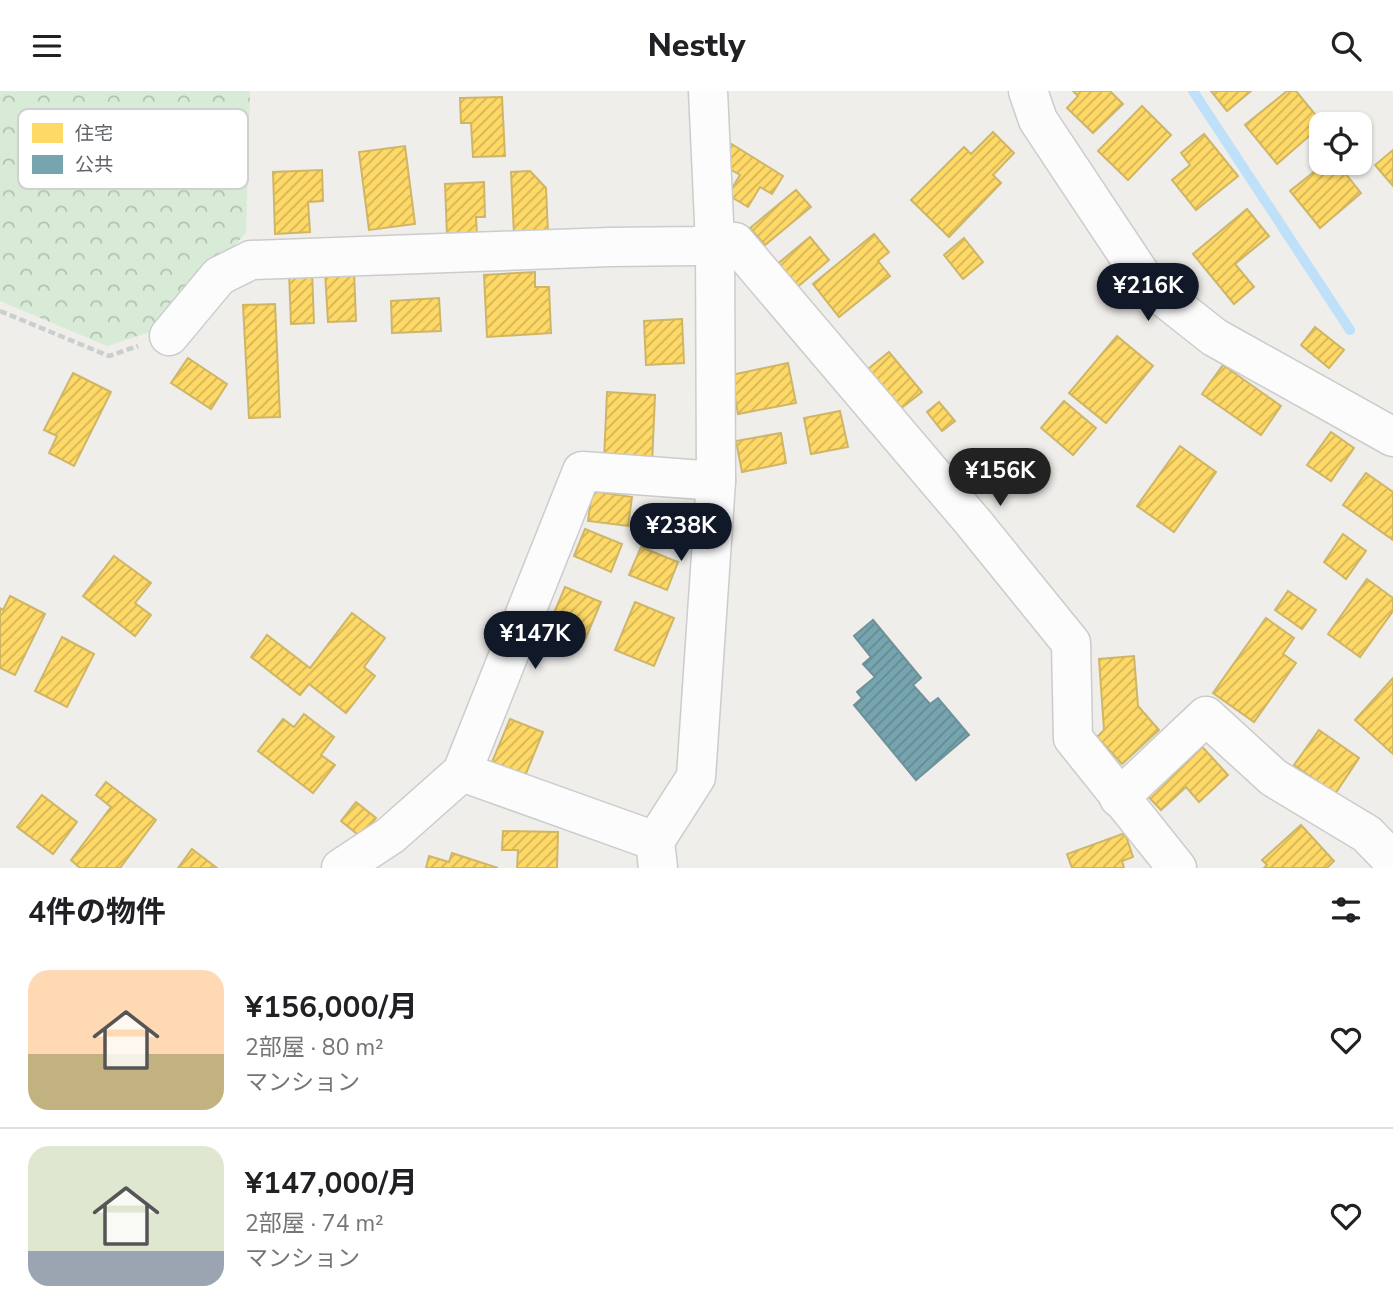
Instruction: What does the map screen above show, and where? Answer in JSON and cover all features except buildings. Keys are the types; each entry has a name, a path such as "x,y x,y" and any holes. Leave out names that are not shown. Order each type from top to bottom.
{"street":[{"path":"462,772 657,855 696,777 716,481 715,243 708,91"},
{"path":"1028,91 1038,120 1147,284 1214,337 1393,437"},
{"path":"169,336 219,276 251,260 695,246 735,242 1072,643 1073,738 1177,868"},
{"path":"341,868 391,835 462,772 582,471 716,481"},
{"path":"1119,798 1206,716 1273,778 1367,834 1393,861"}],"path":[{"path":"0,311 109,356 169,336"}],"green space":[{"path":"0,91 250,91 248,162 248,109 18,109 18,189 247,189 246,233 156,330 107,346 0,301"}],"waterway":[{"path":"1193,91 1350,330"}]}
